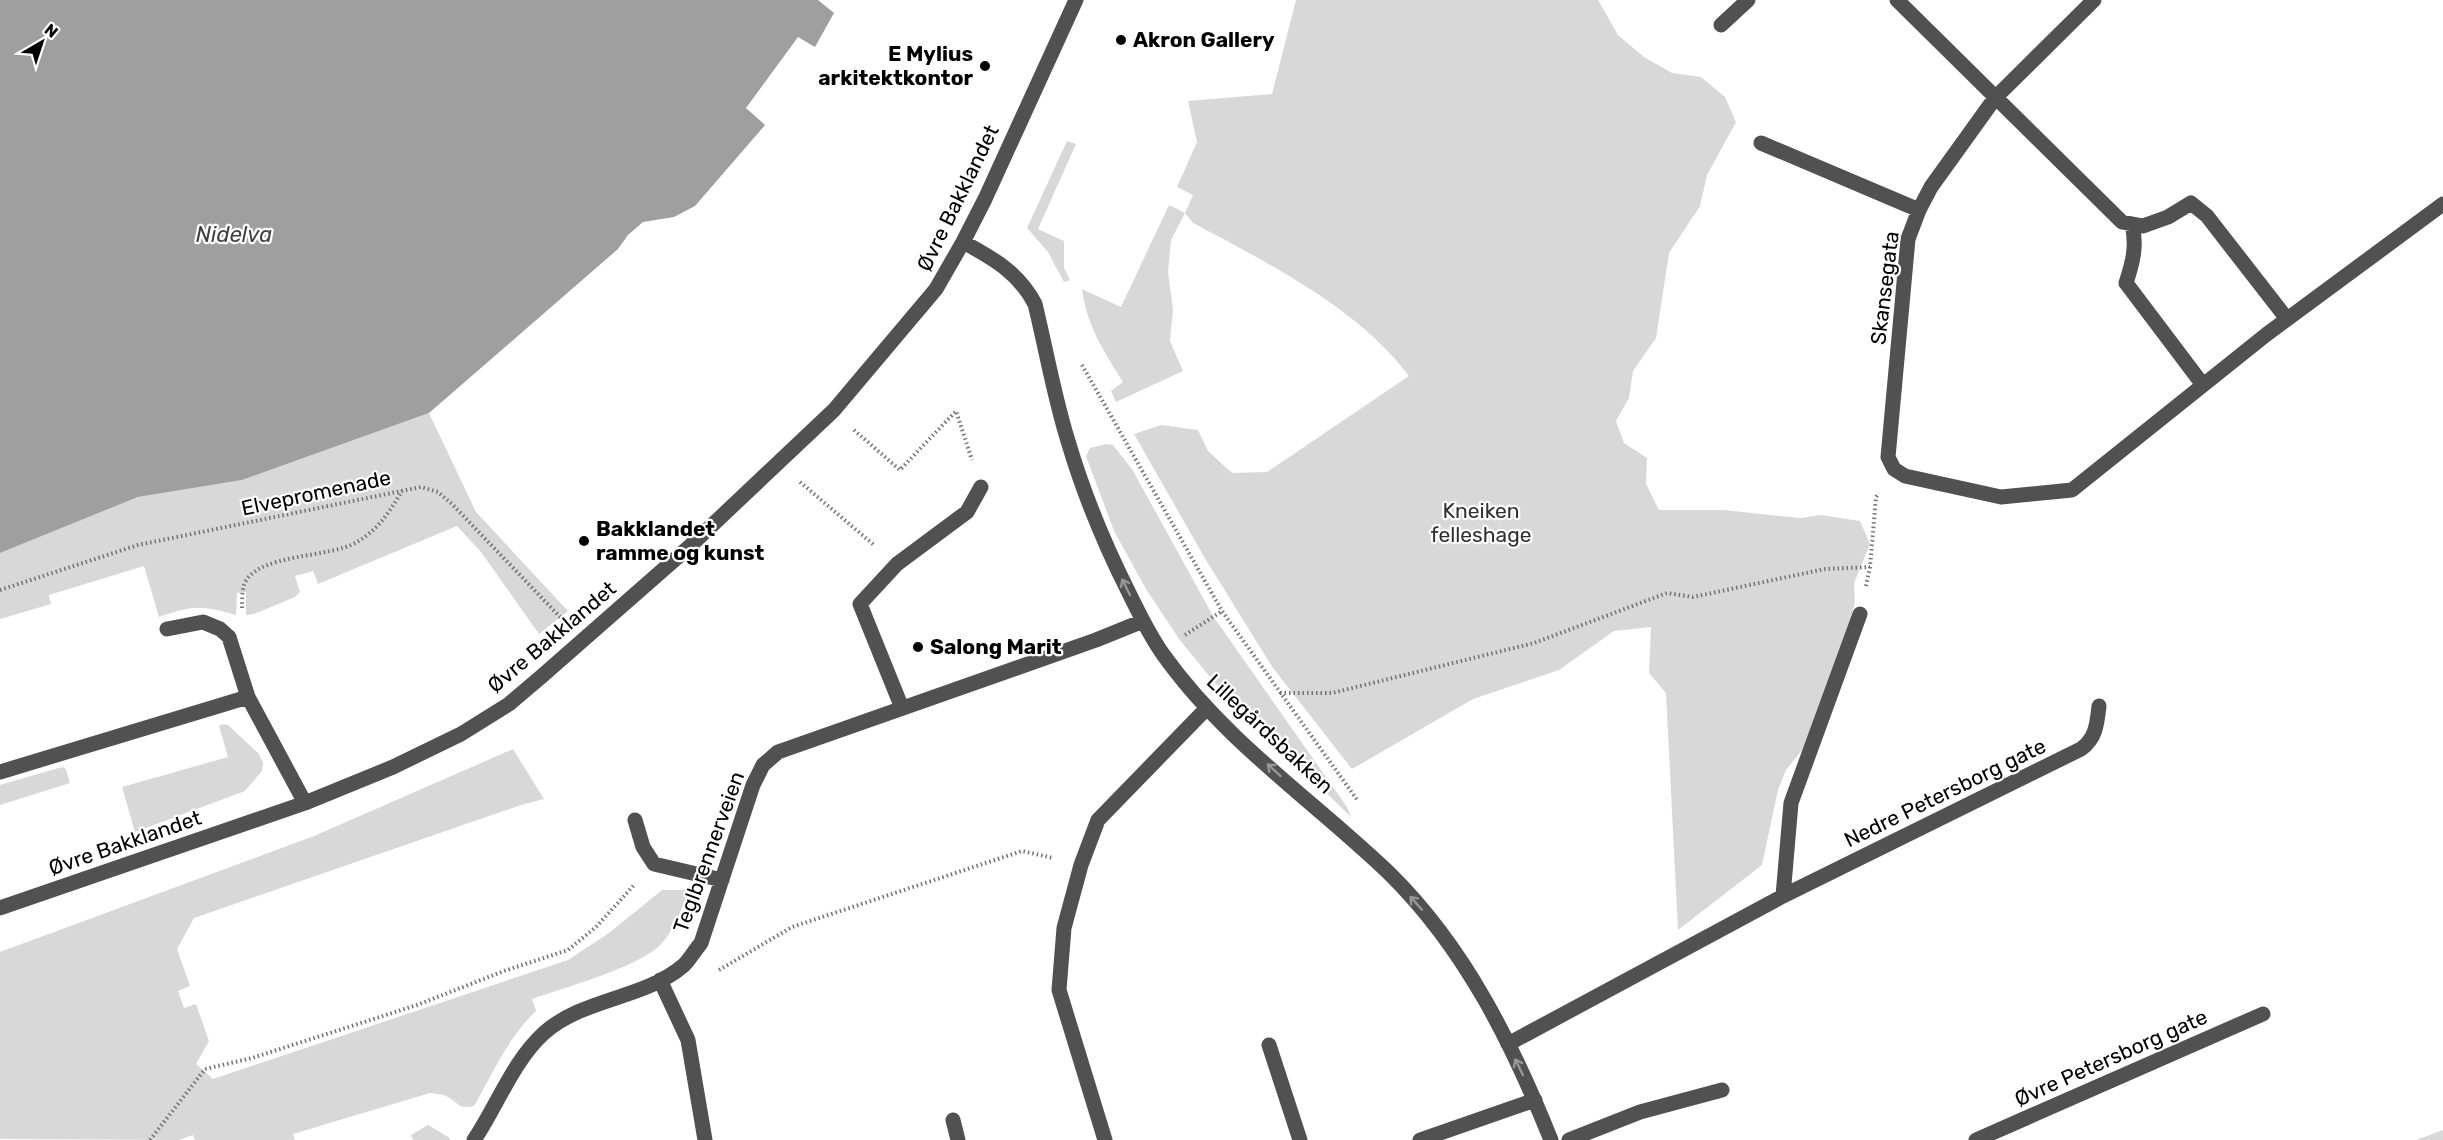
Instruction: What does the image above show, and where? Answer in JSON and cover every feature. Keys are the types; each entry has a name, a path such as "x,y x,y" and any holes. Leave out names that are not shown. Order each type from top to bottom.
{"street":[{"name":"Øvre Bakklandet","path":"0,908 305,803 393,767 461,734 509,704 778,464 834,410 936,289 963,242 1076,0"},
{"path":"1721,25 1748,0"},
{"path":"1898,0 2122,222 2143,226 2168,217 2191,203 2207,216 2287,319"},
{"name":"Skansegata","path":"1894,470 1888,457 1908,239 1918,210 1931,187 1995,98 2094,0"},
{"path":"1761,143 1918,210"},
{"path":"1894,470 1905,476 2001,497 2072,490 2287,319 2443,204"},
{"path":"2132,224 2136,240 2134,258 2126,283 2204,385"},
{"name":"Lillegårdsbakken","path":"963,242 990,257 1016,276 1035,304 1068,441 1107,549 1163,656 1206,710 1391,876 1438,928 1476,982 1508,1044 1551,1140"},
{"path":"902,708 860,604 897,564 967,512 981,487"},
{"path":"1783,896 1791,803 1860,614"},
{"name":"Teglbrennerveien","path":"474,1140 523,1059 545,1033 570,1016 660,980 684,965 701,944 753,785 764,765 778,752 1096,640 1143,621"},
{"path":"167,629 203,622 220,629 229,637 248,697 305,803"},
{"path":"0,772 248,697"},
{"name":"Nedre Petersborg gate","path":"1508,1044 1783,896 2081,749 2090,742 2096,730 2099,706"},
{"path":"1105,1140 1059,990 1064,928 1081,865 1098,820 1206,710"},
{"path":"635,820 643,847 654,864 722,880"},
{"path":"660,980 688,1040 705,1140"},
{"name":"Øvre Petersborg gate","path":"1976,1140 2263,1014"},
{"path":"1269,1045 1300,1140"},
{"path":"1569,1140 1640,1113 1722,1090"},
{"path":"1420,1140 1534,1100"},
{"path":"953,1120 958,1140"}],"path":[{"path":"1080,361 1222,611 1360,804"},
{"path":"834,410 900,470 956,411 981,487"},
{"path":"778,464 858,531"},
{"path":"1860,614 1870,567 1876,497 1894,470"},
{"name":"Elvepromenade","path":"0,590 138,545 421,487 438,492 583,640"},
{"path":"241,612 244,585 250,575 292,559 337,550 356,543 382,523 402,491"},
{"path":"1280,693 1332,693 1534,643 1667,593 1693,597 1824,569 1870,567"},
{"path":"1179,639 1222,611"},
{"path":"670,1000 792,927 1022,852 1081,865"},
{"path":"150,1140 205,1069 252,1058 417,1005 504,971 568,950 596,927 654,864"}],"green space":[{"name":"Kneiken felleshage","path":"1296,0 1598,0 1618,35 1644,57 1672,73 1701,77 1725,97 1736,122 1707,175 1700,206 1669,253 1656,338 1633,371 1629,398 1616,421 1624,443 1647,458 1646,484 1659,510 1724,510 1800,518 1821,515 1860,521 1870,544 1854,583 1855,603 1820,716 1802,750 1786,770 1778,790 1762,865 1678,930 1666,693 1649,673 1651,627 1614,631 1559,670 1473,699 1352,769 1273,668 1206,560 1134,434 1161,425 1198,430 1208,451 1232,473 1267,472 1409,376 1364,329 1338,308 1281,271 1193,223 1185,213 1193,195 1177,187 1197,142 1188,101 1272,94"},
{"path":"1067,141 1076,144 1038,229 1064,241 1064,268 1070,280 1064,282 1048,252 1027,228"},
{"path":"1169,205 1185,213 1171,240 1168,272 1173,309 1170,341 1183,371 1116,402 1111,391 1123,382 1092,326 1082,289 1121,307"},
{"path":"429,413 476,512 568,611 539,634 481,552 457,526 318,584 313,571 295,576 300,592 295,597 254,614 246,615 246,592 237,593 236,615 214,609 189,608 159,617 144,566 49,595 51,604 0,619 0,553 138,497 242,480"},
{"path":"1106,444 1113,445 1132,469 1213,616 1347,807 1351,817 1215,683 1179,639 1146,589 1114,531 1086,456 1090,448"},
{"path":"228,725 259,754 263,763 262,771 245,791 135,832 122,787 228,757 219,726"},
{"path":"513,749 544,799 194,918 177,949 190,986 178,991 184,1008 196,1004 209,1041 196,1064 213,1079 568,960 609,933 662,890 688,890 674,926 651,953 619,969 532,999 536,1011 509,1044 474,1106 461,1106 446,1096 430,1093 293,1134 295,1140 195,1140 193,1135 179,1140 0,1139 0,952 314,836"},
{"path":"62,767 66,769 70,783 0,805 0,785"},
{"path":"428,1125 450,1138 449,1140 413,1140 411,1135"},
{"path":"2443,1130 2443,1140 2416,1140"}],"water":[{"name":"Nidelva","path":"0,0 818,0 834,13 815,47 798,37 746,108 765,125 695,206 674,217 643,222 628,235 618,249 429,413 242,480 138,497 0,553"}],"place":[{"name":"Akron Gallery","path":"1121,40"},
{"name":"E Mylius arkitektkontor","path":"985,66"},
{"name":"Bakklandet ramme og kunst","path":"584,541"},
{"name":"Salong Marit","path":"918,647"}]}
